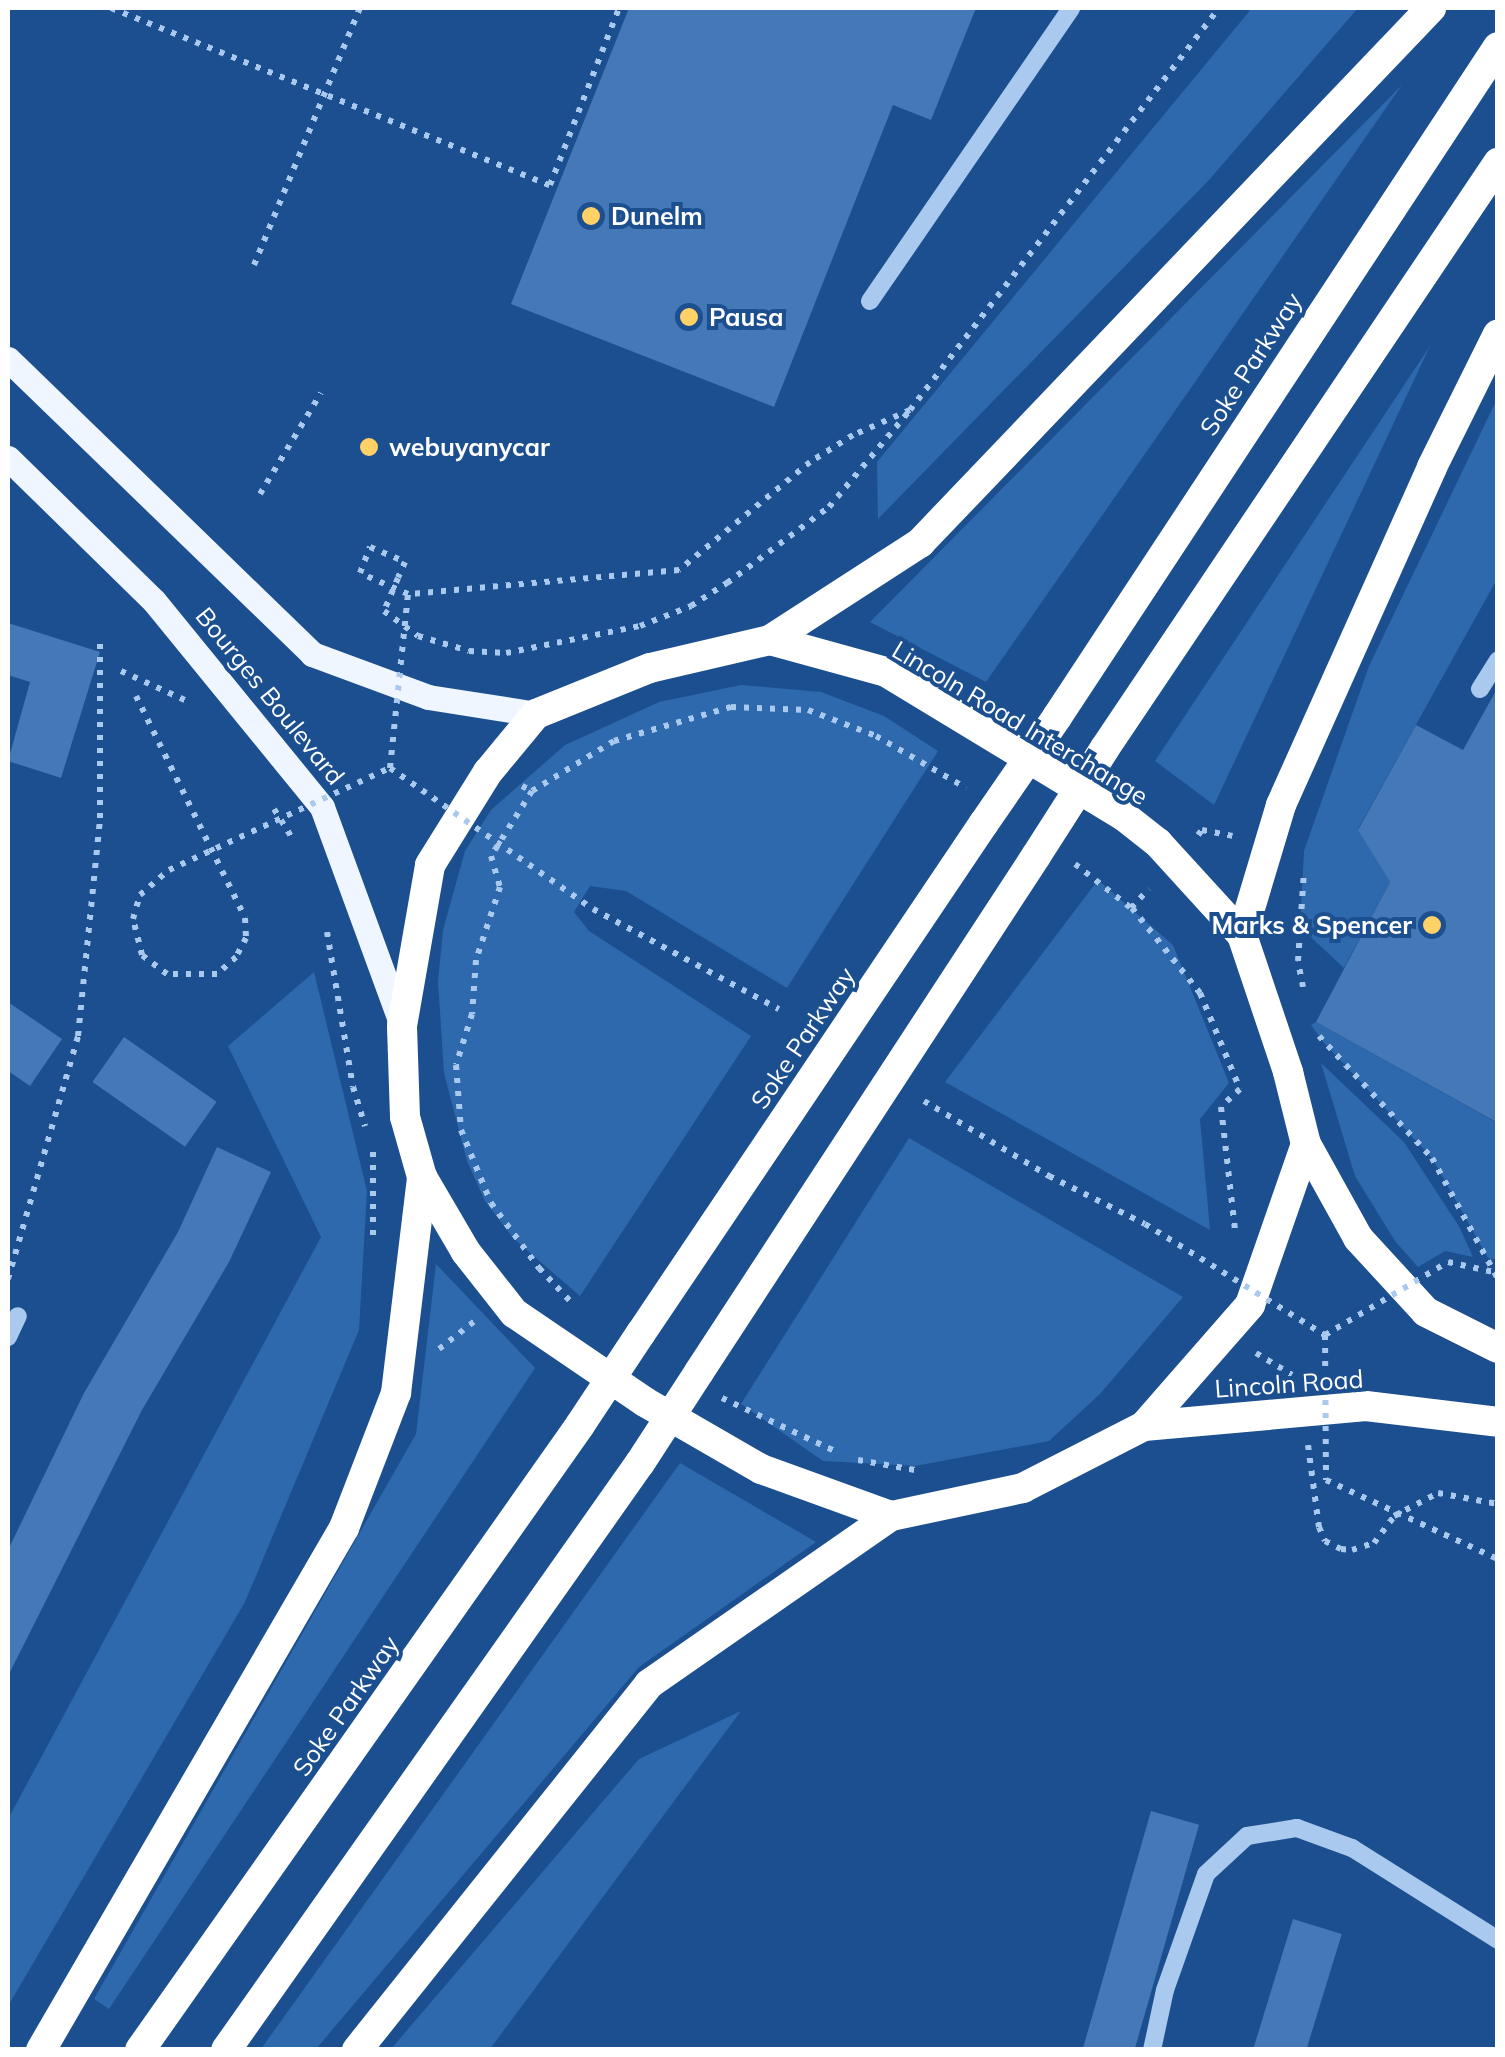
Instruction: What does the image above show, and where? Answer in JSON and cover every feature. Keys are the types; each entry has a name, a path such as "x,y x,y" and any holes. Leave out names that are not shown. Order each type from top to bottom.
{"highway":[{"path":"770,640 920,543 1431,8"},
{"name":"Soke Parkway","path":"140,2050 580,1426 1056,717 1498,47"},
{"path":"226,2050 640,1463 703,1381 1105,748 1498,162"},
{"path":"1242,935 1281,806 1432,467 1498,334"},
{"name":"Lincoln Road Interchange","path":"891,1516 761,1469 645,1402 514,1312 466,1252 422,1177 404,1118 402,1026 430,865 488,772 536,714 650,668 770,640 886,672 1125,818 1158,843 1242,935 1288,1072 1306,1144"},
{"path":"1306,1144 1358,1238 1426,1312 1498,1348"},
{"path":"357,2050 649,1684 891,1516 1023,1488 1144,1426 1250,1305 1306,1144"},
{"path":"41,2050 344,1528 396,1392 422,1177"},
{"name":"Lincoln Road","path":"1144,1426 1366,1406 1498,1422"}],"main road":[{"name":"Bourges Boulevard","path":"8,359 312,654 428,697 536,714"},
{"name":"Bourges Boulevard","path":"8,458 154,601 322,808 402,1026"}],"street":[{"path":"870,302 1071,8"},
{"path":"1480,688 1498,660"},
{"path":"8,1337 18,1316"},
{"path":"1152,2050 1166,1990 1206,1874 1247,1836 1298,1828 1352,1848 1498,1940"}],"path":[{"path":"111,8 550,185 618,8"},
{"path":"254,264 360,8"},
{"path":"910,410 853,434 810,462 679,570 408,594 392,587 376,580 360,573 370,546 405,562 398,578 391,595 384,612 418,636 484,652 548,648 640,626 715,591 829,507 910,410 1218,8"},
{"path":"260,494 321,393"},
{"path":"390,768 408,594"},
{"path":"8,1279 78,1036 100,818 100,638"},
{"path":"120,670 182,696 194,708"},
{"path":"136,696 162,749 171,766 206,836 215,854 233,889 245,918 246,938 236,957 218,974 167,974 142,955 133,920 140,895 169,870 203,854 220,846 237,838 254,830 390,768"},
{"path":"390,768 593,909 779,1009"},
{"path":"532,790 491,856 500,886 476,960 472,1014 456,1065 461,1130 491,1203 538,1268 588,1314"},
{"path":"269,802 297,846"},
{"path":"326,927 353,1087 373,1152 373,1243"},
{"path":"924,1100 1049,1176 1145,1224 1325,1335"},
{"path":"1325,1335 1448,1262 1498,1273"},
{"path":"402,1350 439,1349 538,1268"},
{"path":"1325,1335 1326,1480 1498,1559"},
{"path":"703,1381 752,1416 853,1460 929,1470"}],"shaded area":[{"path":"1252,8 1358,8 1209,180 878,519 877,462"},
{"path":"1402,85 986,682 870,622"},
{"path":"1430,346 1214,805 1155,761"},
{"path":"1497,399 1497,579 1358,829 1390,882 1344,968 1300,927 1304,851 1369,666"},
{"path":"741,685 821,692 884,716 938,751 787,988 626,891 590,886 574,912 589,931 751,1036 580,1296 513,1238 485,1201 467,1161 444,1073 438,981 443,930 465,851 491,810 565,745 659,702"},
{"path":"1098,880 1173,945 1229,1083 1200,1119 1210,1230 945,1082"},
{"path":"314,972 367,1191 359,1330 245,1602 8,2006 8,1819 321,1237 228,1046"},
{"path":"1316,1022 1497,1123 1497,1260 1488,1258 1432,1158 1324,1043 1311,1025"},
{"path":"1321,1063 1404,1142 1460,1228 1473,1257 1445,1251 1418,1267 1395,1241 1355,1176"},
{"path":"909,1138 1183,1297 1100,1394 1049,1441 915,1466 823,1461 741,1404"},
{"path":"436,1264 535,1368 109,2009 94,1999 416,1434"},
{"path":"680,1463 816,1542 639,1667 316,2049 261,2049"},
{"path":"741,1711 490,2049 391,2049 639,1759"}],"building":[{"path":"629,8 976,8 931,120 893,105 774,407 511,304"},
{"path":"8,623 100,652 61,778 8,761 30,682 8,675"},
{"name":"Marks & Spencer","path":"1498,687 1498,1123 1316,1022 1390,882 1358,830 1416,725 1463,750"},
{"path":"8,1002 62,1039 30,1086 8,1071"},
{"path":"124,1037 217,1102 185,1147 92,1082"},
{"path":"217,1147 271,1172 229,1262 142,1410 8,1676 8,1550 84,1393 178,1232"},
{"path":"1151,1811 1199,1825 1134,2050 1082,2050"},
{"path":"1293,1919 1342,1934 1306,2050 1253,2050"}],"place":[{"name":"Dunelm","path":"591,216"},
{"name":"Pausa","path":"689,317"},
{"name":"webuyanycar","path":"369,447"},
{"name":"Marks & Spencer","path":"1432,925"}]}
